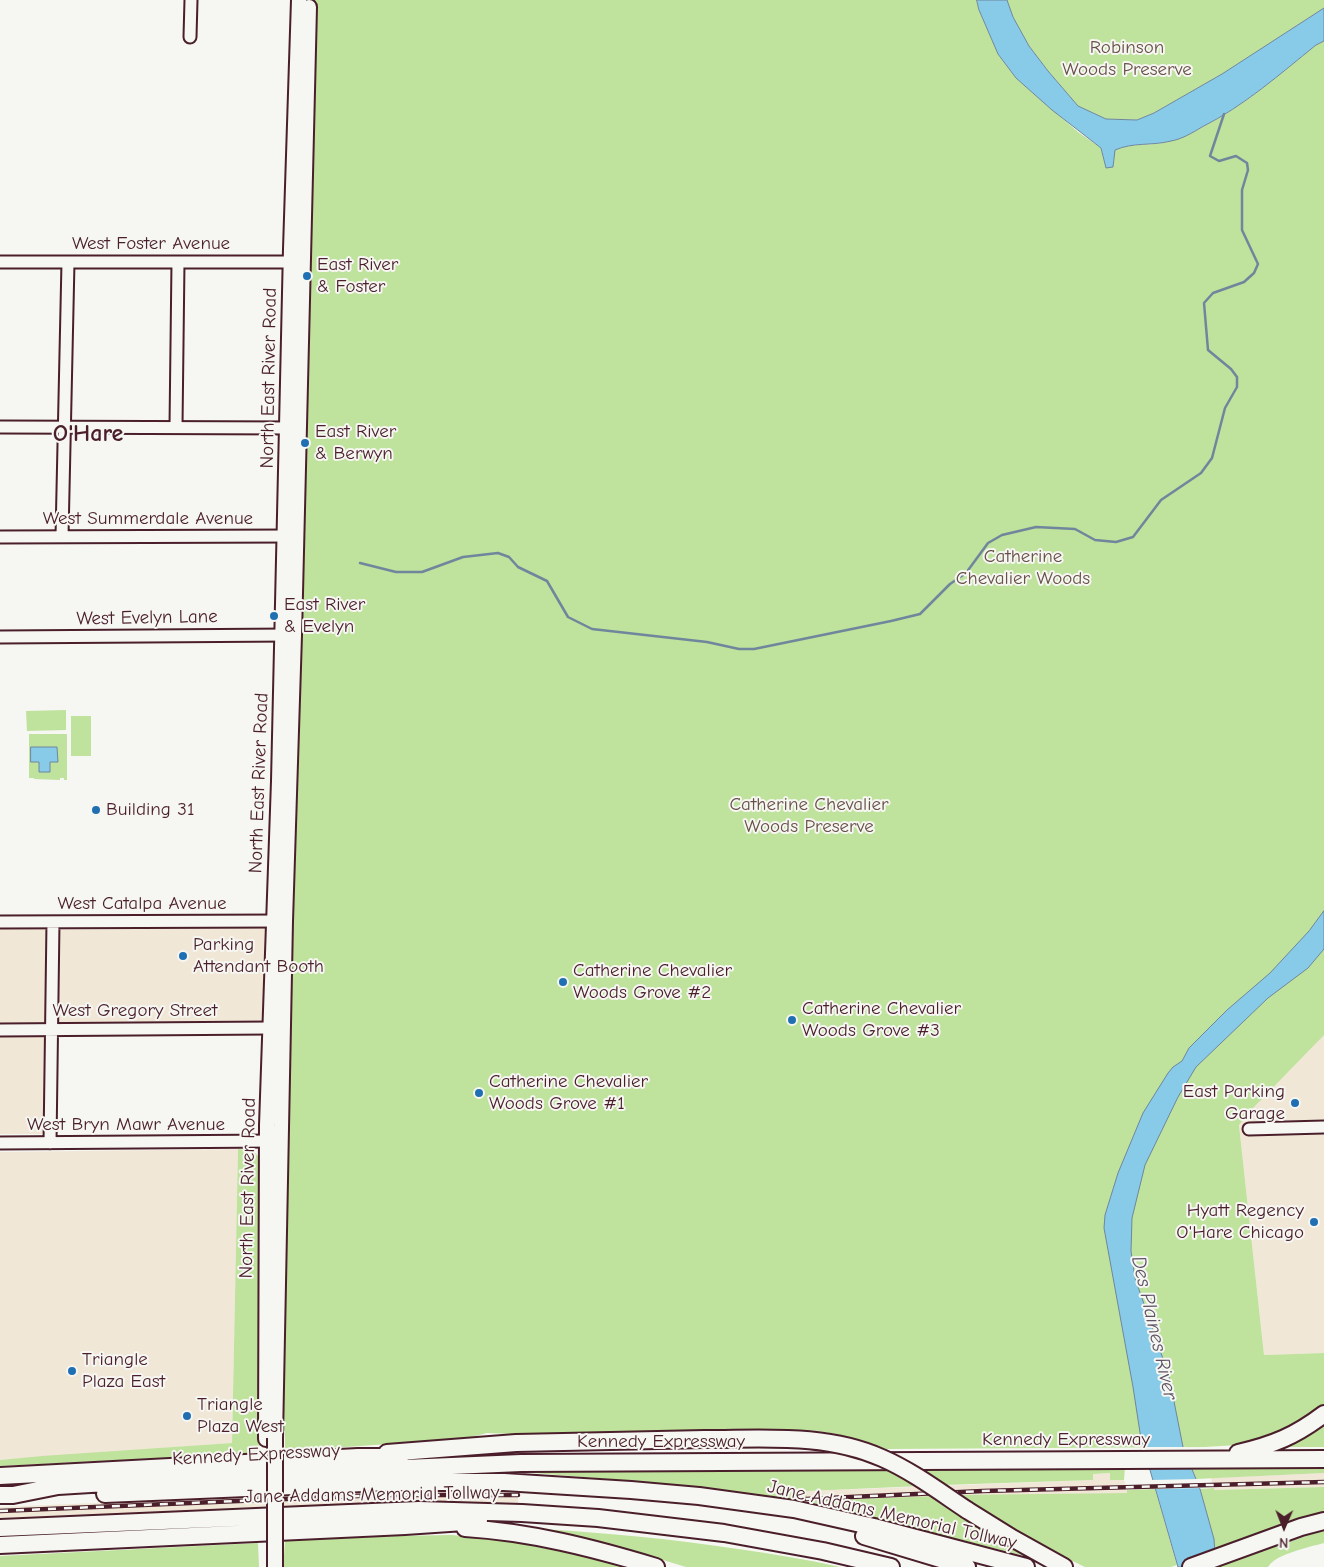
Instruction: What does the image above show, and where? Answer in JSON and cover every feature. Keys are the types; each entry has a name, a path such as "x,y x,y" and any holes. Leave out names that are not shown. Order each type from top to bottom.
{"highway":[{"path":"1208,1460 1274,1443 1291,1436 1324,1414"},
{"path":"358,1457 378,1453 516,1443 705,1439 810,1440 857,1448 884,1458 1018,1542 1064,1567"},
{"path":"0,1476 358,1457 381,1458 487,1453 656,1454 837,1461"},
{"name":"Kennedy Expressway","path":"6,1495 58,1486 116,1482 521,1463 1324,1459"},
{"name":"Jane Addams Memorial Tollway","path":"6,1495 59,1496 388,1482 504,1482 630,1490 699,1496 794,1509 865,1525 1026,1567"},
{"name":"Jane Addams Memorial Tollway","path":"630,1490 806,1520 967,1567"},
{"name":"Jane Addams Memorial Tollway","path":"0,1528 419,1510 532,1514 598,1518 757,1538 891,1567"},
{"path":"1191,1567 1324,1520"},
{"path":"3,1545 405,1526 471,1521 580,1525 656,1531 686,1528"},
{"path":"405,1526 477,1529 537,1536 572,1543 656,1567"}],"main road":[{"name":"North East River Road","path":"265,1567 270,1547 274,1141 297,262 299,0"},
{"name":"North East River Road","path":"297,262 309,0"},
{"name":"North East River Road","path":"274,1141 270,1028 279,921"},
{"name":"North East River Road","path":"270,1547 275,1567"}],"street":[{"path":"190,37 191,0"},
{"name":"West Foster Avenue","path":"0,262 297,262"},
{"path":"62,536 68,262"},
{"path":"176,426 178,262"},
{"path":"0,427 293,427"},
{"name":"West Summerdale Avenue","path":"0,537 290,536"},
{"name":"West Evelyn Lane","path":"0,637 288,635"},
{"name":"West Catalpa Avenue","path":"0,922 279,921"},
{"path":"50,1143 53,922"},
{"name":"West Gregory Street","path":"0,1030 270,1028"},
{"path":"1248,1128 1324,1127"},
{"name":"West Bryn Mawr Avenue","path":"0,1143 274,1141"}],"shaded area":[{"path":"0,923 268,923 266,1028 51,1029 50,1134 0,1134"},
{"path":"1324,1032 1324,1353 1264,1355 1239,1125 1232,1125"},
{"path":"238,1149 232,1443 0,1460 0,1152"},
{"path":"1110,1473 1111,1480 1124,1480 1128,1493 806,1501 806,1491 1093,1480 1093,1474"},
{"path":"1324,1473 1324,1487 1214,1490 1211,1478"},
{"path":"388,1491 518,1492 518,1503 391,1501 256,1509 0,1518 0,1507 239,1497 257,1494"}],"green space":[{"name":"Catherine Chevalier Woods","path":"314,0 977,0 979,10 998,54 1016,78 1078,132 1101,148 1106,167 1113,167 1114,150 1174,140 1213,121 1249,98 1316,45 1324,41 1324,1035 1252,1109 1239,1125 1264,1355 1324,1353 1324,1408 1279,1435 1237,1445 1205,1447 886,1449 847,1436 807,1430 514,1436 514,1434 487,1433 464,1439 285,1451 285,1431 280,1430"},
{"name":"Robinson Woods Preserve","path":"1007,0 1324,0 1324,8 1222,74 1154,113 1137,120 1106,119 1078,106 1029,46 1013,17"},
{"path":"66,710 66,730 27,731 26,711"},
{"path":"71,716 91,716 91,756 71,756"},
{"path":"29,734 67,734 67,780 64,780 64,778 60,778 60,780 29,778"},
{"path":"238,1149 254,1152 263,1164 262,1366 259,1453 0,1466 0,1460 232,1443"},
{"path":"1324,1422 1324,1447 1285,1447 1284,1445"},
{"path":"1191,1466 1324,1466 1324,1473 1196,1479"},
{"path":"919,1467 1095,1470 1125,1467 1124,1480 1110,1480 1110,1473 1093,1474 1093,1480 944,1485"},
{"path":"892,1468 921,1486 807,1491 806,1501 634,1481 520,1472"},
{"path":"1324,1487 1324,1512 1271,1529 1216,1551 1200,1489"},
{"path":"1155,1489 1177,1565 1171,1567 1085,1567 1031,1541 959,1495 1127,1493 1127,1490"},
{"path":"935,1496 1016,1547 1025,1556 806,1501"},
{"path":"541,1529 689,1542 840,1567 686,1567 617,1546"},
{"path":"1324,1530 1324,1543 1278,1558 1268,1567 1216,1567"},
{"path":"451,1535 539,1546 625,1567 280,1567 280,1556 284,1556 285,1541"},
{"path":"258,1543 259,1567 0,1567 0,1556"}],"water":[{"path":"977,0 1007,0 1013,17 1029,46 1048,71 1078,106 1106,119 1137,120 1154,113 1222,74 1324,8 1324,41 1316,45 1247,99 1217,119 1187,136 1175,140 1129,146 1115,150 1113,167 1106,168 1101,148 1052,110 1016,78 998,54 979,10"},
{"path":"31,747 57,747 58,762 50,762 50,772 39,772 39,762 31,762"},
{"path":"1324,911 1324,949 1308,968 1268,998 1196,1067 1178,1097 1145,1165 1132,1218 1131,1251 1135,1278 1169,1376 1183,1447 1200,1489 1214,1539 1216,1567 1178,1567 1141,1439 1104,1228 1105,1215 1118,1173 1143,1113 1168,1073 1182,1061 1189,1048 1227,1010 1270,973 1309,931"}],"pier":[{"path":"1141,1447 1186,1447 1193,1466 1146,1467"},
{"path":"1198,1479 1202,1488 1152,1489 1150,1480"}],"waterway":[{"path":"360,563 396,572 422,572 463,557 498,553 509,557 518,567 547,581 568,617 592,629 707,642 739,649 754,649 920,614 950,584 966,573 988,543 1002,535 1036,527 1075,529 1095,540 1116,542 1133,537 1161,500 1201,473 1212,458 1225,408 1237,387 1237,377 1231,369 1208,350 1204,303 1213,293 1244,282 1254,273 1258,264 1242,230 1242,190 1248,170 1247,163 1236,156 1219,161 1210,156 1224,114"}],"railway":[{"path":"806,1499 983,1491 1324,1482"},
{"path":"0,1511 381,1495 518,1495"}],"place":[{"name":"East River & Foster","path":"307,276"},
{"name":"East River & Berwyn","path":"305,443"},
{"name":"East River & Evelyn","path":"274,616"},
{"name":"Building 31","path":"96,810"},
{"name":"Parking Attendant Booth","path":"183,956"},
{"name":"Catherine Chevalier Woods Grove #2","path":"563,982"},
{"name":"Catherine Chevalier Woods Grove #3","path":"792,1020"},
{"name":"Catherine Chevalier Woods Grove #1","path":"479,1093"},
{"name":"East Parking Garage","path":"1295,1103"},
{"name":"Hyatt Regency O'Hare Chicago","path":"1314,1222"},
{"name":"Triangle Plaza East","path":"72,1371"},
{"name":"Triangle Plaza West","path":"187,1416"}],"district":[{"name":"O'Hare","path":"88,434"}],"park label":[{"name":"Catherine Chevalier Woods Preserve","path":"809,816"}],"water label":[{"name":"Des Plaines River","path":"1154,1328"}]}
